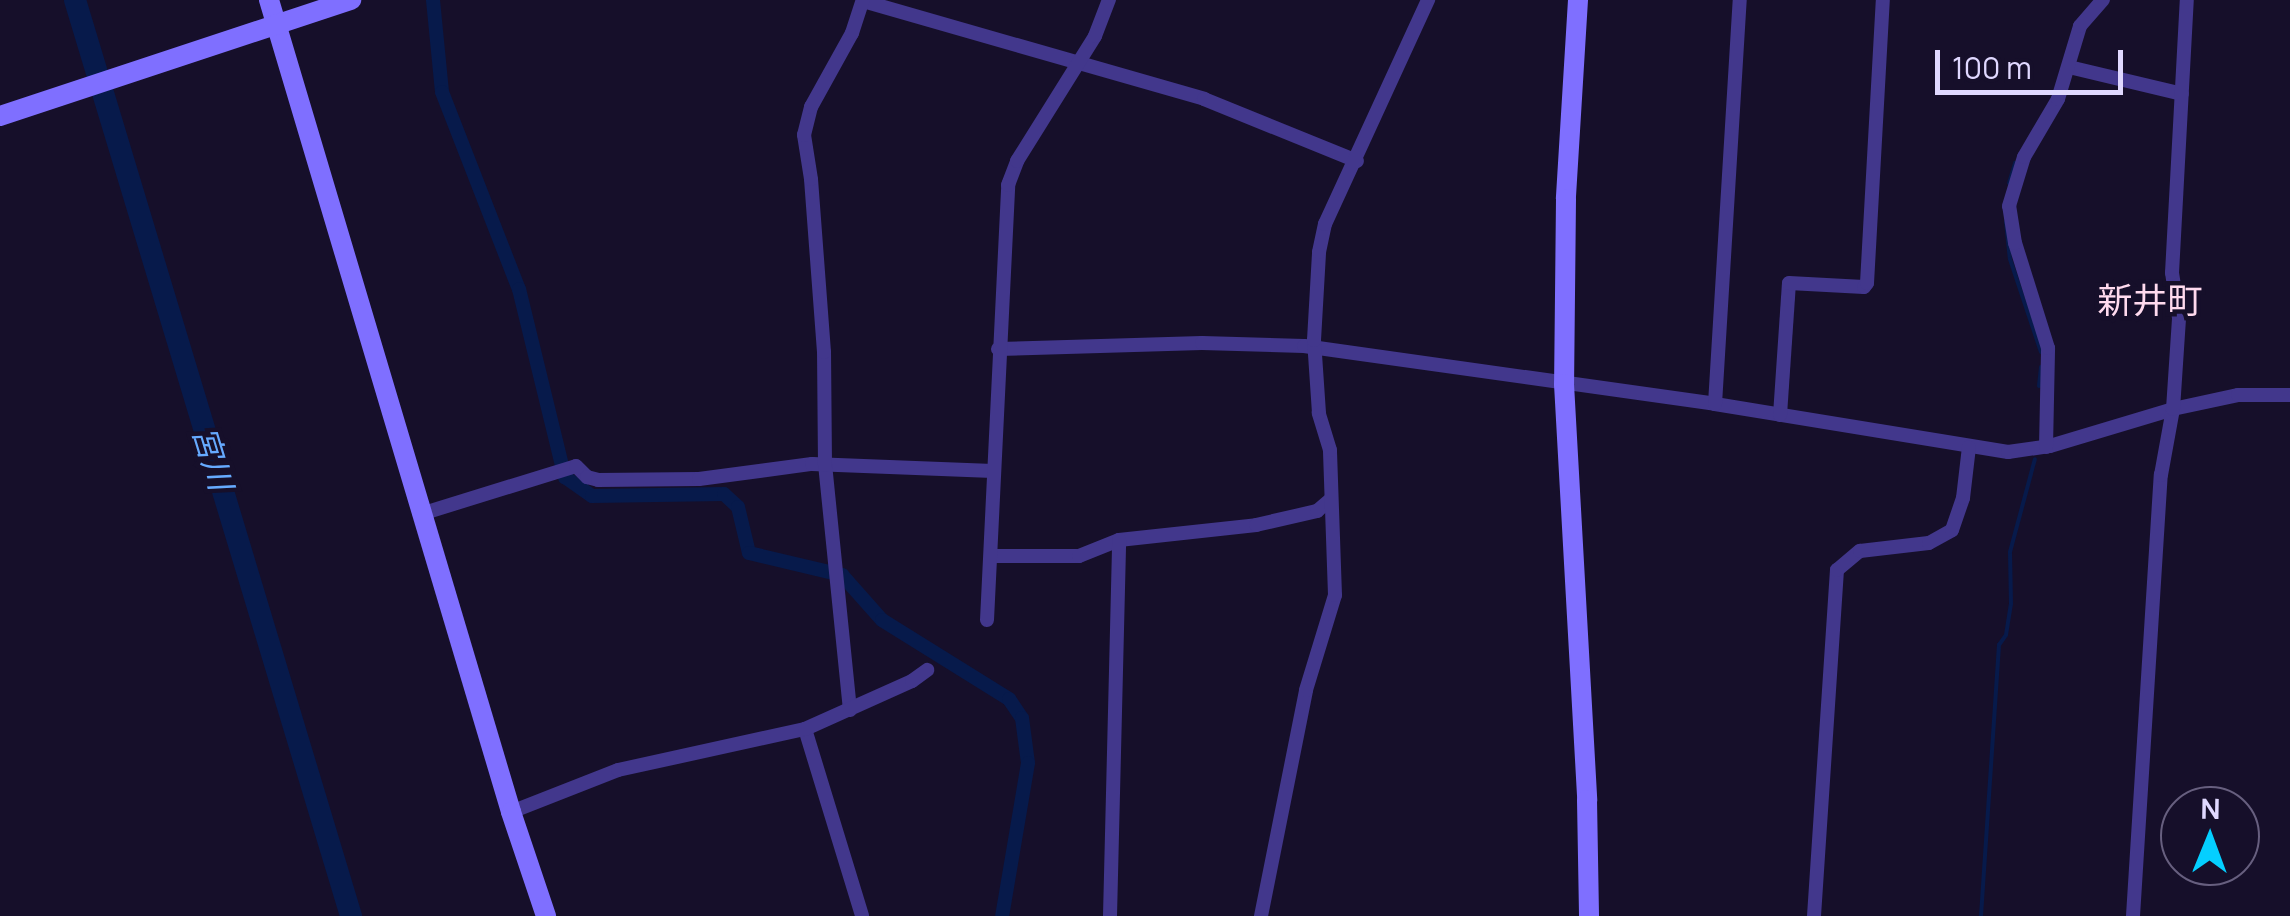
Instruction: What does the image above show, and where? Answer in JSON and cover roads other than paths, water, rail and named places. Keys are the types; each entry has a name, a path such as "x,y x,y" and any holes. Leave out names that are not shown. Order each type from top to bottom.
{"street":[{"path":"270,0 421,514 546,916"},
{"path":"0,116 351,0"},
{"path":"850,710 825,465 823,340 812,179 804,135 808,115 852,32 863,0 1204,100 1357,162"},
{"path":"988,620 1008,186 1018,161 1078,65 1109,0"},
{"path":"1261,916 1306,690 1336,595 1329,502 1330,450 1318,413 1315,280 1321,239 1428,0"},
{"path":"1578,0 1566,200 1564,384 1588,800 1589,916"},
{"path":"1715,404 1740,0"},
{"path":"1780,414 1789,284 1867,283 1883,0"},
{"path":"2046,447 2048,348 2015,243 2009,206 2024,157 2058,99 2080,26 2104,0"},
{"path":"2132,916 2161,475 2173,409 2179,318 2172,272 2187,0"},
{"path":"2069,67 2182,94"},
{"path":"998,349 1258,342 1715,404 2016,452 2046,447 2173,409 2238,396 2290,395"},
{"path":"1814,916 1837,570 1848,556 1860,551 1928,543 1952,530 1963,498 1969,447"},
{"path":"421,514 576,466 592,480 699,479 825,465 993,471"},
{"path":"991,556 1079,556 1119,540 1256,526 1317,511 1329,502"},
{"path":"1110,916 1119,540"},
{"path":"511,812 618,770 804,729 926,670"},
{"path":"804,729 862,916"}],"waterway":[{"name":"宮川","path":"75,0 351,916"},
{"path":"433,0 442,92 519,289 565,477 592,496 724,494 738,507 749,553 842,575 882,620 1009,699 1022,718 1028,763 1002,916"},
{"path":"2009,183 2015,163"},
{"path":"2006,222 2010,259 2041,352"},
{"path":"2039,386 2041,367"},
{"path":"1981,916 1999,645 2006,635 2011,604 2010,552 2035,459"}],"district":[{"name":"新井町","path":"2150,300"}]}
